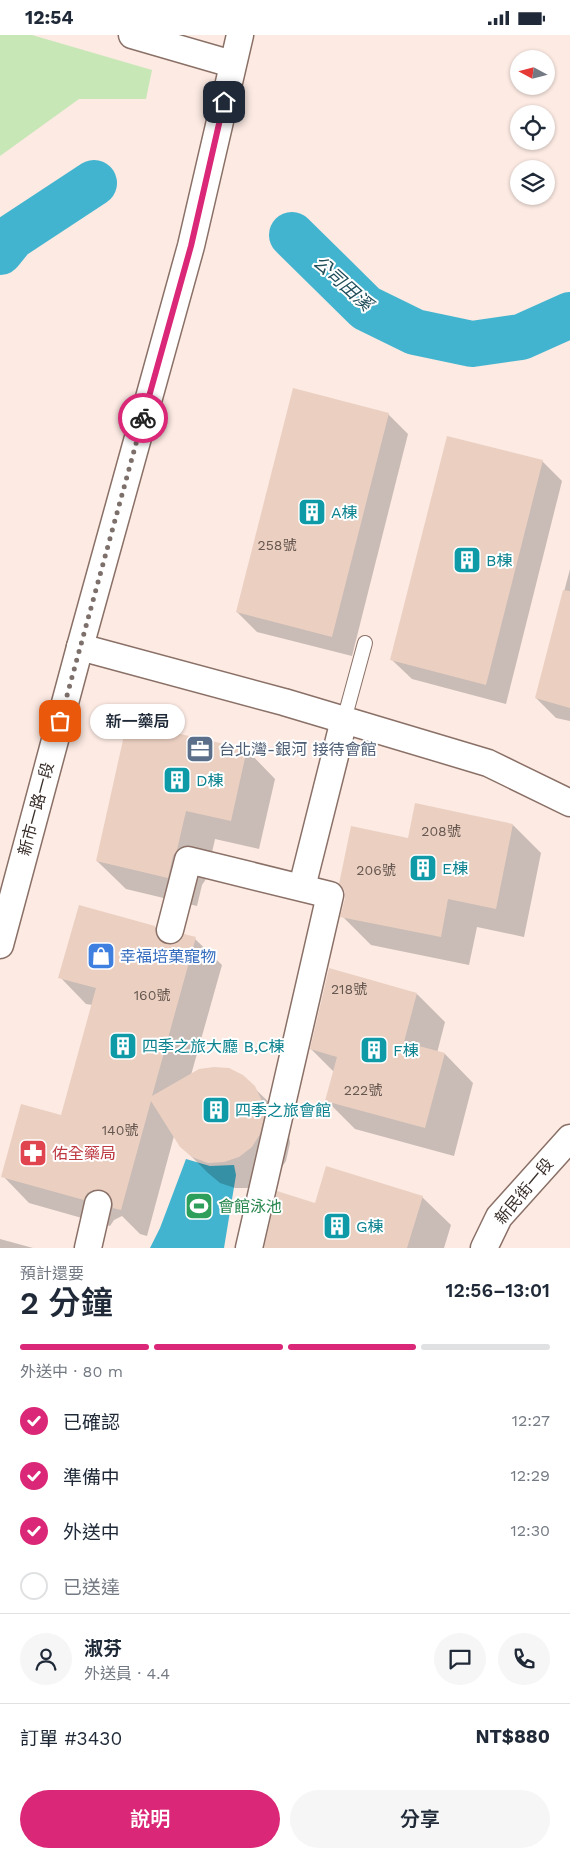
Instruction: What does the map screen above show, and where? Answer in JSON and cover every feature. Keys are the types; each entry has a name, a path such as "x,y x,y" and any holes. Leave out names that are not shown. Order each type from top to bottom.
{"street":[{"path":"132,35 232,64"},
{"name":"新市一路一段","path":"0,945 191,246 240,35"},
{"path":"80,647 344,720 488,763 570,803"},
{"path":"302,887 344,720"},
{"path":"170,930 188,860 330,895 249,1248"},
{"name":"新民街一段","path":"484,1248 499,1217 570,1138"},
{"path":"88,1248 98,1204"}],"lane":[{"path":"344,720 365,643"}],"green space":[{"path":"0,35 32,35 152,70 146,99 79,99 0,156"}],"water":[{"name":"會館泳池","path":"186,1159 210,1166 234,1165 236,1175 224,1248 150,1248 160,1228"}],"building":[{"name":"A棟","path":"293,388 389,413 332,637 236,612"},
{"name":"B棟","path":"447,436 543,460 486,685 390,660"},
{"path":"563,590 570,591 570,708 535,698"},
{"name":"D棟","path":"127,722 247,749 231,821 186,811 168,878 96,861"},
{"name":"E棟","path":"415,803 513,824 496,909 448,899 441,937 340,917 345,898 344,890 339,884 351,826 408,838"},
{"name":"四季之旅大廳 B,C棟","path":"79,905 155,926 156,934 160,941 166,944 174,944 181,940 184,934 196,937 152,1096 199,1069 214,1067 229,1068 243,1075 255,1086 262,1101 264,1117 260,1134 252,1147 239,1157 224,1162 208,1163 192,1157 180,1147 151,1101 121,1210 113,1208 112,1199 108,1193 102,1190 93,1190 87,1193 84,1200 1,1177 21,1104 61,1115 96,988 58,978"},
{"name":"F棟","path":"329,968 417,993 404,1042 445,1053 425,1128 325,1101 337,1057 310,1049"},
{"name":"G棟","path":"326,1166 423,1196 407,1248 264,1248 277,1191 315,1203"}],"waterway":[{"name":"公司田溪","path":"0,252 12,237 94,183"},
{"name":"公司田溪","path":"292,235 366,308 415,332 472,344 521,337 570,315"}],"way so far":[{"path":"60,721 143,418"}],"place":[{"name":"A棟","path":"312,512"},
{"name":"B棟","path":"467,560"},
{"name":"新一藥局","path":"60,721"},
{"name":"台北灣-銀河 接待會館","path":"200,749"},
{"name":"D棟","path":"177,780"},
{"name":"E棟","path":"423,868"},
{"name":"幸福培菓寵物","path":"101,956"},
{"name":"四季之旅大廳 B,C棟","path":"123,1046"},
{"name":"F棟","path":"374,1050"},
{"name":"四季之旅會館","path":"216,1110"},
{"name":"佑全藥局","path":"33,1153"},
{"name":"會館泳池","path":"199,1206"},
{"name":"G棟","path":"337,1226"}],"route":[{"path":"143,418 191,246 224,102"}]}
